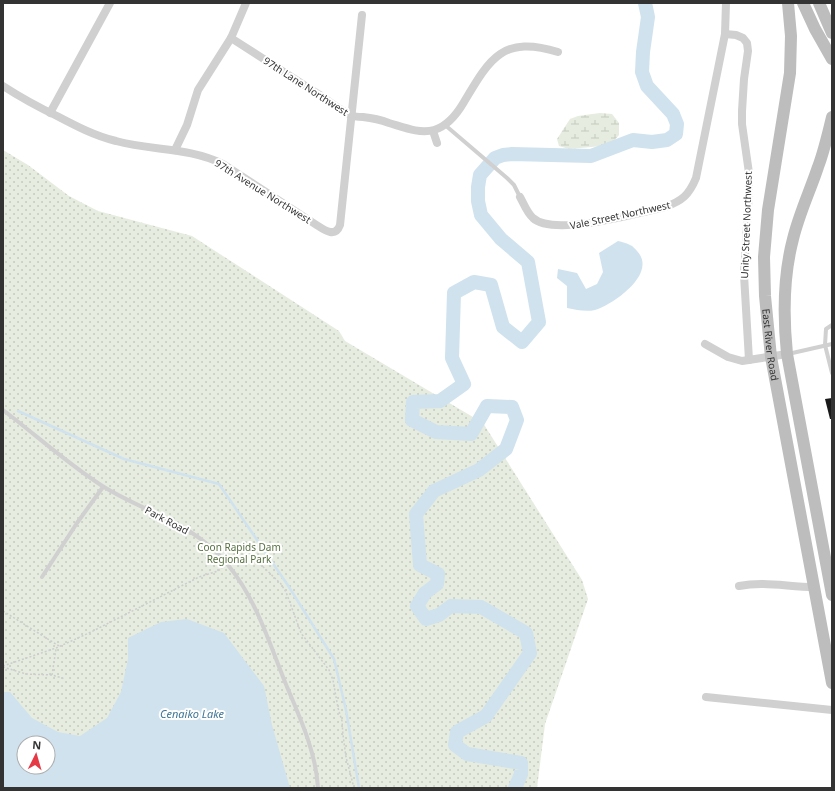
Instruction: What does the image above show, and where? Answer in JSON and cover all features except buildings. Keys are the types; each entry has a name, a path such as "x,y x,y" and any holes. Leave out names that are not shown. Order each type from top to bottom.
{"main road":[{"name":"East River Road","path":"788,3 791,36 790,73 768,210 764,257 765,296 771,357 814,586 829,644 832,683"},
{"path":"803,3 821,41 832,59"},
{"path":"821,8 832,33"},
{"name":"East River Road","path":"832,117 818,168 798,219 788,261 784,302 787,354 832,595"}],"street":[{"path":"50,113 110,3"},
{"path":"175,150 187,125 198,90 231,38 246,3"},
{"name":"Vale Street Northwest","path":"520,197 534,219 545,224 559,226 584,224 665,207 676,203 685,196 692,189 696,178 725,34 726,3"},
{"path":"351,116 362,15"},
{"name":"Unity Street Northwest","path":"725,34 736,35 743,38 747,43 748,51 744,78 742,124 749,173 744,275 749,360"},
{"name":"97th Lane Northwest","path":"231,38 351,116 384,121 423,132 433,131 445,125 456,114 485,68 502,52 515,48 532,46 542,47 558,52"},
{"name":"97th Avenue Northwest","path":"3,86 50,113 105,138 146,147 200,154 223,164 328,232 335,232 340,225 351,116"},
{"path":"433,131 437,143"},
{"path":"705,344 728,357 742,361 787,354"},
{"path":"739,586 759,583 802,587 814,586"},
{"path":"706,697 832,710"}],"lane":[{"name":"Vale Street Northwest","path":"445,125 507,178 514,185 520,197"},
{"path":"832,325 826,329 825,345 832,373"},
{"path":"787,354 832,344"},
{"name":"Park Road","path":"3,410 104,487 188,530 204,541 227,564 249,596 267,638 312,753 318,778 318,788"},
{"path":"42,577 77,523 104,487"}],"path":[{"path":"3,667 56,648 91,632 199,577 218,571 240,557 250,557 256,560 281,584 286,592 301,632 324,662 333,680 342,721 343,742 354,788"},
{"path":"3,611 59,646"},
{"path":"52,675 56,648"},
{"path":"3,667 26,674 52,675 66,680"}],"green space":[{"path":"600,113 612,114 619,123 619,135 613,142 602,146 569,149 559,146 557,139 570,119 578,116"},
{"name":"Coon Rapids Dam Regional Park","path":"3,150 28,165 69,196 98,211 192,236 339,331 345,341 483,423 582,580 588,599 545,724 537,788 3,788"}],"water":[{"path":"618,241 632,246 642,260 642,269 638,278 622,294 603,307 588,311 567,308 567,286 557,278 558,269 577,273 586,289 597,284 603,272 599,253"},
{"name":"Cenaiko Lake","path":"187,619 224,633 264,686 272,725 290,788 3,788 3,692 10,692 32,718 58,732 80,736 107,718 121,692 128,659 128,638 161,622"}],"waterway":[{"path":"515,788 521,774 521,763 467,754 455,745 457,732 486,716 530,653 526,633 481,607 451,606 439,615 426,619 417,606 425,593 437,584 438,574 420,565 416,514 434,491 479,470 506,449 517,420 512,407 487,406 471,434 436,432 412,420 413,402 440,401 464,384 452,358 454,293 474,282 491,285 503,327 522,342 539,322 528,262 501,239 481,215 478,201 480,175 495,158 512,154 591,156 633,140 652,142 667,140 676,134 677,124 673,114 647,86 642,72 648,17 645,3"},
{"path":"18,411 124,459 219,484 289,587 334,659 346,710 359,788"}]}
